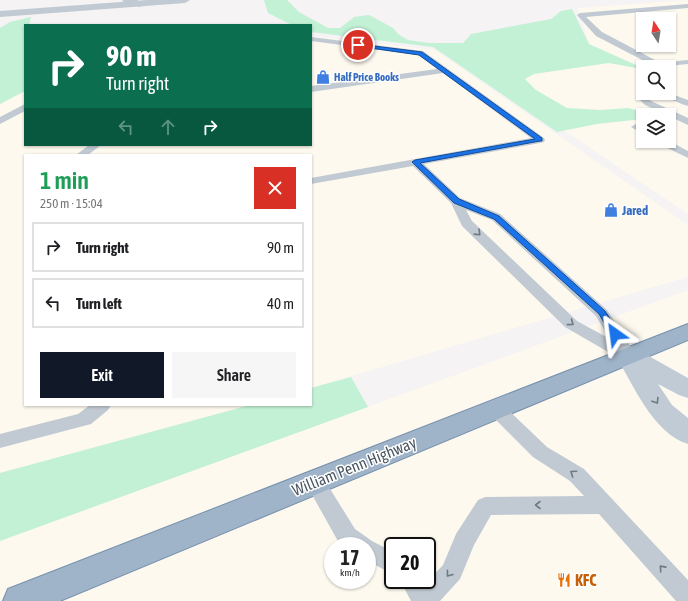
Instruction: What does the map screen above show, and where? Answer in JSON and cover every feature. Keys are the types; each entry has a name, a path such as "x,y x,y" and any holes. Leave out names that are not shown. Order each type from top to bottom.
{"highway":[{"name":"William Penn Highway","path":"35,598 315,482 688,331"}],"main road":[{"path":"628,356 688,389"},
{"path":"628,356 663,412 688,434"}],"street":[{"path":"127,0 140,4"},
{"path":"0,14 186,0"}],"lane":[{"path":"688,6 580,16 599,34 653,62 668,64 688,62"},
{"path":"312,39 420,54 445,70 540,140 312,181"},
{"path":"312,89 445,70"},
{"path":"688,103 673,96 662,94 647,94 642,97 648,103 688,122"},
{"path":"0,121 24,107"},
{"path":"82,154 94,146"},
{"path":"674,148 688,155"},
{"path":"415,162 456,201 467,223 571,324 628,356"},
{"path":"456,201 496,217 602,313 628,356"},
{"path":"0,441 84,419 101,406"},
{"path":"496,409 540,452 577,475 688,597"},
{"path":"315,482 349,537"},
{"path":"417,589 424,601 452,572 464,541 485,506 605,505"}],"shaded area":[{"path":"688,0 688,214 445,50 589,44 578,8"},
{"path":"312,36 435,50 688,225 688,277 312,388 312,154 24,154 24,406 246,406 0,473 0,104 24,92 24,146 312,146"},
{"path":"688,290 688,601 0,601 0,541"}],"green space":[{"path":"264,0 287,0 299,12 328,28 340,28 354,17 369,15 393,28 398,34 408,40 429,43 463,43 471,34 551,19 561,11 572,9 589,44 636,65 636,68 609,63 534,74 525,79 536,90 567,108 600,110 628,108 636,110 636,120 597,124 557,132 433,47 312,32 312,24 290,24 268,13"},
{"path":"31,17 29,24 24,24 24,92 0,104 0,28 10,22"},
{"path":"351,377 368,407 0,541 0,473 246,406 312,406 312,388"}],"place":[{"name":"Half Price Books","path":"323,77"},
{"name":"Jared","path":"611,210"},
{"name":"KFC","path":"564,580"}],"route":[{"path":"358,45 420,54 445,70 540,140 415,162 456,201 496,217 602,313 615,334"}]}
